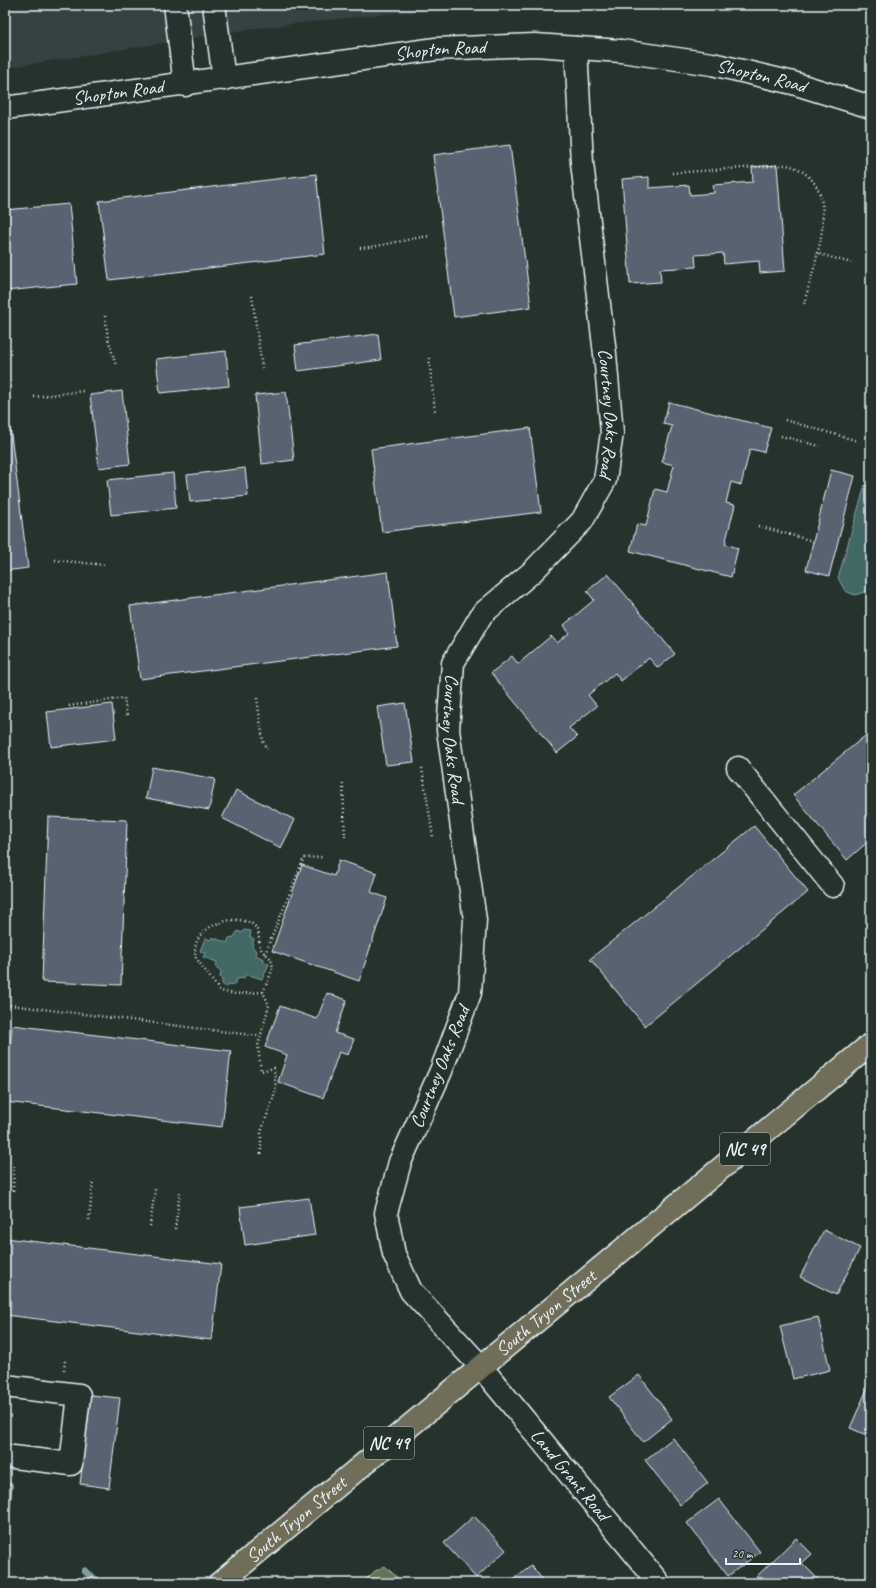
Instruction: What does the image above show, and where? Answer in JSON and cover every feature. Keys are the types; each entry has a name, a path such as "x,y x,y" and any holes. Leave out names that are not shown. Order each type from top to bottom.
{"main road":[{"name":"South Tryon Street","path":"220,1583 871,1044"}],"street":[{"path":"175,5 185,85"},
{"path":"214,5 224,79"},
{"name":"Shopton Road","path":"5,108 185,85 436,49 535,45 621,51 712,64 793,83 871,107"},
{"name":"Courtney Oaks Road","path":"481,1367 411,1291 394,1254 386,1213 400,1162 441,1071 470,993 475,920 448,730 453,663 482,614 532,572 582,521 605,480 612,433 605,354 582,163 576,48"},
{"path":"738,768 833,886"},
{"name":"Land Grant Road","path":"481,1367 659,1583"},
{"path":"5,1386 79,1395 71,1464 5,1456"}],"path":[{"path":"672,173 793,166 805,173 815,183 824,214 804,304"},
{"path":"360,248 385,246 409,239 430,236"},
{"path":"816,253 851,263"},
{"path":"252,296 262,368"},
{"path":"105,316 108,338 116,366"},
{"path":"429,358 435,411"},
{"path":"34,397 83,391"},
{"path":"785,420 858,441"},
{"path":"781,436 820,446"},
{"path":"758,526 813,541"},
{"path":"55,560 105,565"},
{"path":"69,706 124,698 127,717"},
{"path":"257,698 263,741 267,750"},
{"path":"422,768 433,837"},
{"path":"343,784 345,840"},
{"path":"265,954 304,858 323,857"},
{"path":"261,1154 261,1132 276,1090 274,1068 261,1071 258,1046 269,1005 263,992 272,967 271,959 261,951 256,927 250,922 240,920 210,926 203,930 198,937 194,951 201,966 220,991 236,994 263,992"},
{"path":"10,1005 260,1036"},
{"path":"13,1191 14,1163"},
{"path":"89,1220 93,1181"},
{"path":"150,1226 155,1188"},
{"path":"175,1229 180,1191"}],"shaded area":[{"path":"5,5 531,5 524,8 392,13 256,28 5,68"}],"green space":[{"path":"385,1566 403,1583 362,1583 375,1571"}],"water":[{"path":"865,485 871,486 871,590 855,595 845,591 838,578"},
{"path":"244,930 251,931 250,937 254,939 252,946 256,951 255,955 264,959 264,961 269,964 262,979 246,974 244,978 237,979 234,985 231,984 226,987 222,984 222,980 220,978 221,971 216,967 217,962 203,957 205,953 200,951 205,938 211,940 212,937 227,943 229,938 234,937 238,931 242,933"}],"building":[{"path":"510,145 531,307 454,317 433,155"},
{"path":"777,165 785,271 760,273 759,261 724,264 723,253 695,255 696,267 660,269 661,282 630,284 622,179 649,177 649,188 689,185 690,195 714,193 713,185 753,182 752,167"},
{"path":"316,174 325,254 109,280 99,201"},
{"path":"69,204 77,284 5,291 5,210"},
{"path":"378,334 381,360 298,371 295,345"},
{"path":"226,351 229,386 160,393 156,359"},
{"path":"122,391 130,464 99,468 90,395"},
{"path":"286,392 294,460 262,464 255,395"},
{"path":"669,402 771,428 764,452 750,449 741,485 731,482 726,503 735,505 725,544 738,548 731,577 630,551 637,524 646,526 655,489 667,492 674,465 662,462 672,426 663,424"},
{"path":"5,411 8,411 28,568 5,571"},
{"path":"530,428 541,512 382,532 371,449"},
{"path":"245,468 248,496 190,502 187,475"},
{"path":"831,470 855,476 829,576 806,570"},
{"path":"173,473 176,508 111,515 107,480"},
{"path":"388,572 397,646 140,679 130,606"},
{"path":"608,574 675,654 658,668 649,658 621,681 615,673 588,695 597,706 569,728 577,737 557,753 491,673 512,656 518,664 551,636 557,643 569,633 564,625 594,600 587,591"},
{"path":"405,703 414,762 386,765 377,707"},
{"path":"112,704 116,739 51,747 47,712"},
{"path":"871,731 871,839 847,860 793,795"},
{"path":"152,767 215,779 209,810 146,798"},
{"path":"236,790 295,820 281,848 222,818"},
{"path":"48,817 127,820 121,985 42,982"},
{"path":"754,826 808,892 645,1026 590,959"},
{"path":"339,860 377,873 371,892 387,898 359,981 272,951 302,865 334,876"},
{"path":"327,993 347,1000 335,1033 354,1039 348,1055 339,1052 323,1098 278,1082 287,1055 265,1047 280,1006 317,1019"},
{"path":"12,1025 231,1051 222,1127 5,1102"},
{"path":"309,1198 315,1235 245,1245 240,1207"},
{"path":"824,1230 860,1248 836,1295 800,1277"},
{"path":"5,1238 221,1264 212,1340 5,1315"},
{"path":"818,1317 830,1370 793,1379 780,1326"},
{"path":"639,1375 672,1419 643,1442 609,1397"},
{"path":"868,1387 871,1389 871,1437 850,1428"},
{"path":"91,1395 120,1398 109,1488 80,1484"},
{"path":"673,1438 708,1483 680,1505 645,1460"},
{"path":"5,1483 12,1484 10,1508 5,1507"},
{"path":"719,1499 760,1552 728,1576 687,1523"},
{"path":"474,1516 506,1550 476,1578 444,1543"},
{"path":"796,1538 812,1554 802,1563 822,1583 750,1583"},
{"path":"531,1565 545,1583 508,1583"}],"waterway":[{"path":"85,1571 99,1583"}]}
